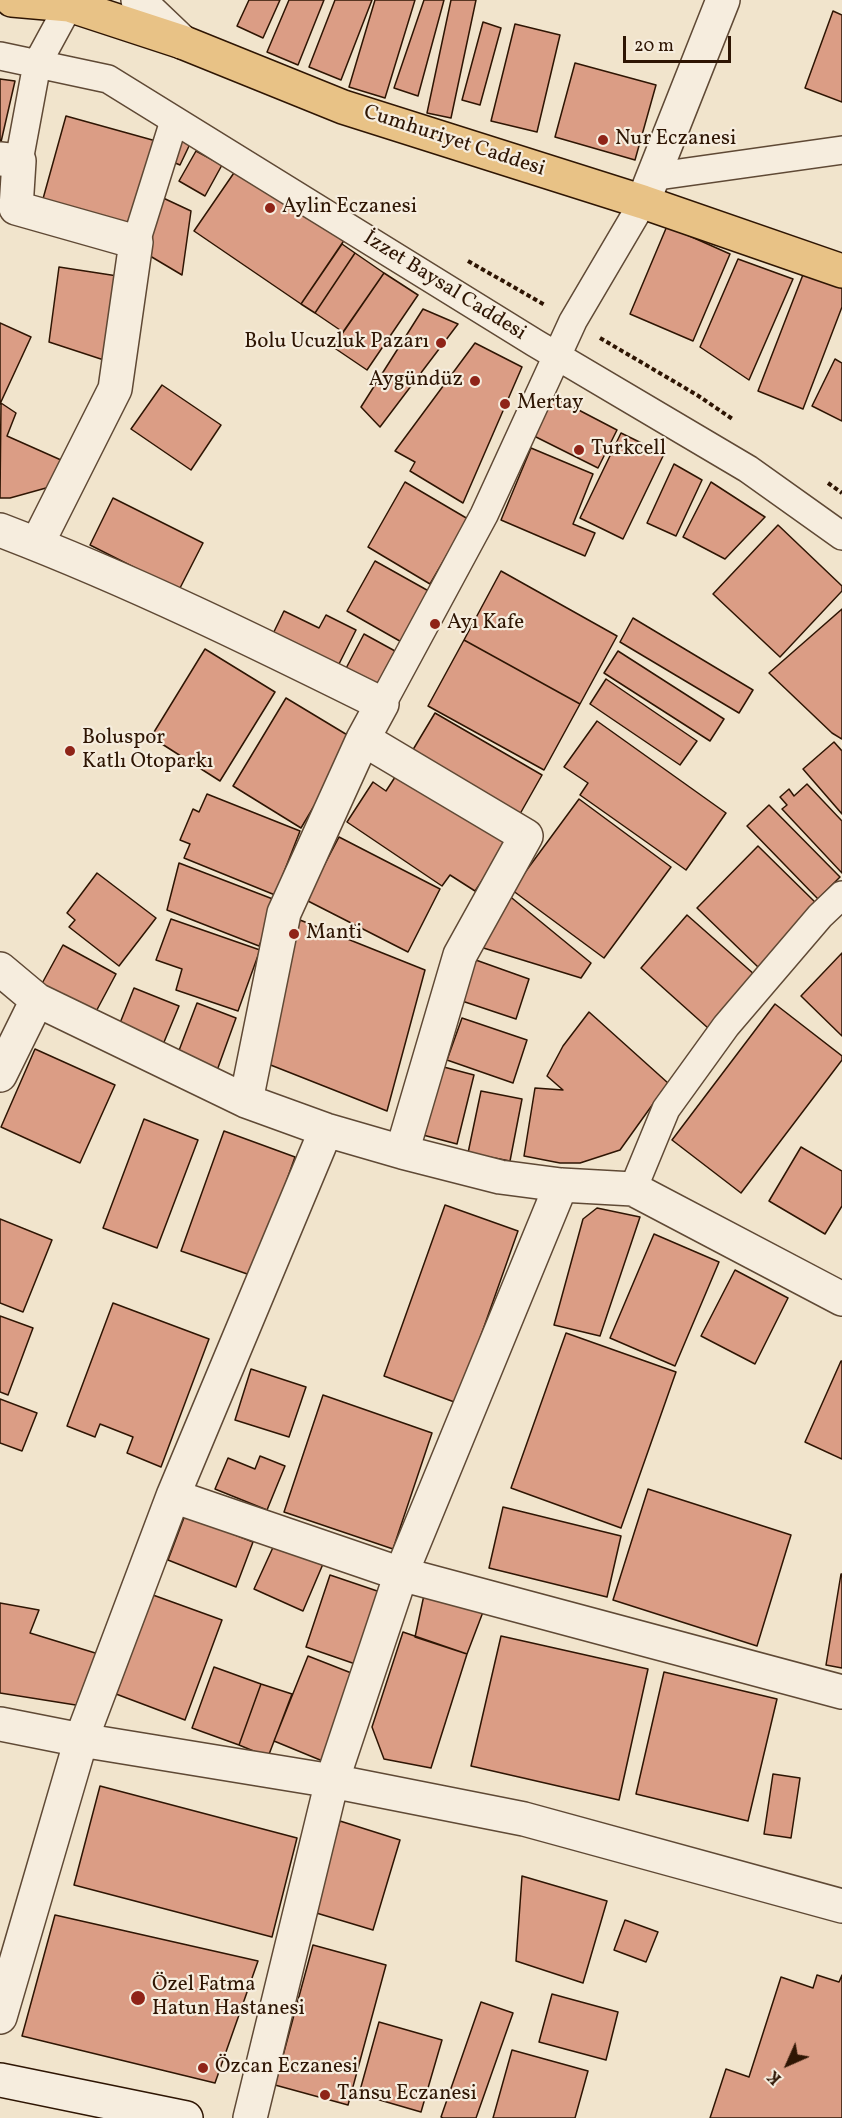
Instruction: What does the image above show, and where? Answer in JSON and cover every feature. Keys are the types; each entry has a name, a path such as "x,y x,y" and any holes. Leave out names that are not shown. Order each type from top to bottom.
{"main road":[{"name":"Cumhuriyet Caddesi","path":"12,0 69,3 182,42 343,107 647,189 842,271"}],"street":[{"path":"138,0 182,42"},
{"path":"246,1101 284,913 363,739 484,515 573,321 647,189 723,0"},
{"path":"69,3 37,64 10,160 16,208 136,242"},
{"name":"İzzet Baysal Caddesi","path":"0,56 108,79 557,356 748,469 842,536"},
{"path":"37,544 115,389 136,242 174,121"},
{"path":"647,189 842,150"},
{"path":"0,530 242,634 382,704"},
{"path":"363,739 526,836 460,955 402,1152"},
{"path":"633,1189 666,1109 726,1026 819,916 842,895"},
{"path":"0,969 37,1000 246,1101 326,1130 500,1177 561,1185 633,1189 842,1299"},
{"path":"0,1075 37,1000"},
{"path":"0,2017 81,1740 173,1497 326,1130"},
{"path":"250,2118 332,1781 401,1574 561,1185"},
{"path":"173,1497 401,1574 842,1692"},
{"path":"0,1724 81,1740 332,1781 524,1820 842,1906"},
{"path":"0,2080 186,2118"}],"building":[{"path":"249,0 280,0 263,38 237,26"},
{"path":"289,0 324,0 298,65 267,52"},
{"path":"335,0 372,0 341,80 309,67"},
{"path":"375,0 415,0 385,98 349,87"},
{"path":"424,0 444,0 418,96 394,88"},
{"path":"451,0 476,0 451,118 427,113"},
{"path":"833,11 842,15 842,102 805,88"},
{"path":"483,22 501,28 480,105 462,100"},
{"path":"515,24 560,35 537,132 491,121"},
{"path":"575,63 656,85 635,160 555,137"},
{"path":"0,79 15,81 1,142 0,142"},
{"path":"66,116 156,141 131,231 41,206"},
{"path":"178,137 190,144 180,165 168,160"},
{"path":"196,151 222,165 205,196 179,181"},
{"path":"238,167 345,239 301,304 194,231"},
{"path":"161,197 191,211 182,275 140,250"},
{"path":"667,226 730,254 693,341 630,314"},
{"path":"342,244 355,253 315,313 301,304"},
{"path":"355,253 384,273 343,332 315,313"},
{"path":"738,259 793,279 749,380 700,347"},
{"path":"59,267 124,277 113,363 49,342"},
{"path":"804,272 842,286 842,307 803,409 758,391"},
{"path":"384,273 418,295 367,370 333,347"},
{"path":"423,309 458,324 380,427 361,407"},
{"path":"0,323 31,337 0,404"},
{"path":"475,343 522,367 463,503 410,471 415,462 395,451"},
{"path":"835,359 842,363 842,421 812,406"},
{"path":"162,385 221,425 191,470 131,429"},
{"path":"548,394 617,430 598,468 528,433"},
{"path":"1,403 16,413 7,436 70,464 46,488 10,498 0,498"},
{"path":"621,433 664,454 623,539 580,518"},
{"path":"531,448 593,474 573,524 595,533 585,556 501,520"},
{"path":"674,464 702,480 676,536 647,523"},
{"path":"405,482 468,519 430,584 368,547"},
{"path":"711,482 765,517 725,559 683,537"},
{"path":"113,498 203,543 179,590 90,545"},
{"path":"778,525 842,586 842,591 780,657 713,594"},
{"path":"375,561 434,594 405,644 347,611"},
{"path":"501,571 617,636 580,704 464,640"},
{"path":"842,609 842,739 832,733 769,673"},
{"path":"284,611 319,628 326,615 356,630 335,672 270,640"},
{"path":"633,618 753,690 739,713 620,642"},
{"path":"364,634 395,651 373,693 342,676"},
{"path":"464,640 580,704 544,770 428,706"},
{"path":"205,649 275,692 220,781 151,737"},
{"path":"618,651 724,719 710,741 604,673"},
{"path":"606,679 697,741 680,765 590,704"},
{"path":"286,698 354,739 301,828 233,786"},
{"path":"435,713 542,775 516,821 408,758"},
{"path":"597,721 726,813 686,870 580,795 588,783 564,767"},
{"path":"834,742 842,751 842,814 803,769"},
{"path":"401,768 510,840 475,891 450,875 442,886 347,822 373,782 386,791"},
{"path":"807,784 842,821 842,873 782,809 787,805 780,797 789,789 794,796"},
{"path":"207,794 300,831 275,895 184,858 190,844 180,840 193,809 199,812"},
{"path":"579,799 671,867 604,958 512,890"},
{"path":"769,805 840,877 818,899 747,826"},
{"path":"339,837 440,889 408,952 306,900"},
{"path":"758,846 819,906 758,967 697,908"},
{"path":"179,863 278,901 259,946 167,910"},
{"path":"97,873 156,918 119,966 69,927 75,920 67,913"},
{"path":"507,894 591,963 581,978 477,946"},
{"path":"687,915 755,975 708,1028 641,968"},
{"path":"171,919 260,950 238,1011 176,990 182,969 156,960"},
{"path":"300,920 425,970 387,1111 263,1062"},
{"path":"63,945 116,974 92,1019 39,989"},
{"path":"842,953 842,1036 801,996"},
{"path":"473,959 529,979 516,1019 459,1000"},
{"path":"134,988 179,1006 162,1047 118,1028"},
{"path":"197,1003 236,1018 215,1076 175,1061"},
{"path":"775,1004 842,1056 842,1060 741,1193 672,1140"},
{"path":"589,1012 668,1083 620,1150 580,1163 560,1163 524,1156 535,1088 563,1090 547,1076 563,1046"},
{"path":"462,1018 527,1040 513,1083 447,1060"},
{"path":"35,1049 115,1085 80,1163 1,1127"},
{"path":"440,1066 474,1075 457,1144 423,1135"},
{"path":"481,1091 522,1099 510,1161 468,1153"},
{"path":"144,1119 198,1140 157,1248 103,1228"},
{"path":"224,1131 295,1157 253,1276 181,1251"},
{"path":"801,1147 842,1171 842,1206 825,1234 769,1201"},
{"path":"445,1205 518,1231 457,1403 384,1376"},
{"path":"597,1208 640,1217 600,1336 554,1325 583,1219"},
{"path":"0,1219 52,1240 23,1312 0,1303"},
{"path":"654,1234 719,1262 675,1366 610,1338"},
{"path":"735,1270 788,1298 755,1364 701,1336"},
{"path":"113,1303 209,1339 161,1467 127,1453 133,1437 100,1424 95,1437 67,1426"},
{"path":"0,1316 33,1328 8,1395 0,1392"},
{"path":"566,1333 676,1372 621,1528 511,1488"},
{"path":"842,1361 842,1459 805,1442"},
{"path":"251,1369 306,1387 289,1437 235,1420"},
{"path":"323,1395 432,1433 393,1549 284,1512"},
{"path":"0,1399 37,1413 22,1451 0,1443"},
{"path":"260,1456 285,1466 267,1510 215,1489 228,1458 255,1469"},
{"path":"648,1489 791,1535 757,1646 613,1600"},
{"path":"503,1507 621,1536 607,1597 489,1568"},
{"path":"185,1515 253,1542 236,1587 168,1560"},
{"path":"275,1543 323,1564 303,1611 254,1589"},
{"path":"842,1574 842,1668 826,1665"},
{"path":"330,1575 389,1595 364,1667 306,1647"},
{"path":"153,1595 222,1620 185,1720 116,1694"},
{"path":"424,1595 483,1612 467,1654 415,1637"},
{"path":"0,1603 39,1610 30,1633 105,1656 82,1706 0,1693"},
{"path":"403,1632 467,1654 431,1768 384,1759 372,1727"},
{"path":"501,1636 648,1669 619,1800 471,1766"},
{"path":"308,1656 359,1676 325,1762 274,1741"},
{"path":"214,1667 261,1684 239,1745 192,1728"},
{"path":"664,1672 777,1699 748,1821 636,1794"},
{"path":"261,1684 292,1694 268,1757 239,1745"},
{"path":"773,1774 800,1778 791,1838 764,1834"},
{"path":"100,1786 297,1838 272,1937 74,1885"},
{"path":"340,1821 400,1840 373,1930 313,1912"},
{"path":"522,1876 607,1901 583,1983 516,1961"},
{"name":"Özel Fatma Hatun Hastanesi","path":"55,1915 258,1961 215,2083 22,2036"},
{"path":"625,1920 658,1932 646,1962 614,1950"},
{"path":"313,1945 386,1965 348,2105 275,2085"},
{"path":"817,1975 839,1982 842,1975 842,2118 710,2118 726,2069 749,2077 781,1977 813,1988"},
{"path":"552,1994 618,2012 606,2060 539,2042"},
{"path":"481,2002 513,2013 476,2118 443,2118 441,2117"},
{"path":"379,2022 442,2040 421,2112 359,2094"},
{"path":"512,2050 588,2071 575,2118 493,2118"}],"place":[{"name":"Nur Eczanesi","path":"603,140"},
{"name":"Aylin Eczanesi","path":"270,208"},
{"name":"Bolu Ucuzluk Pazarı","path":"441,343"},
{"name":"Aygündüz","path":"475,381"},
{"name":"Mertay","path":"505,404"},
{"name":"Turkcell","path":"579,450"},
{"name":"Ayı Kafe","path":"435,624"},
{"name":"Boluspor Katlı Otoparkı","path":"70,751"},
{"name":"Manti","path":"294,934"},
{"name":"Özel Fatma Hatun Hastanesi","path":"138,1998"},
{"name":"Özcan Eczanesi","path":"203,2068"},
{"name":"Tansu Eczanesi","path":"325,2095"}]}
